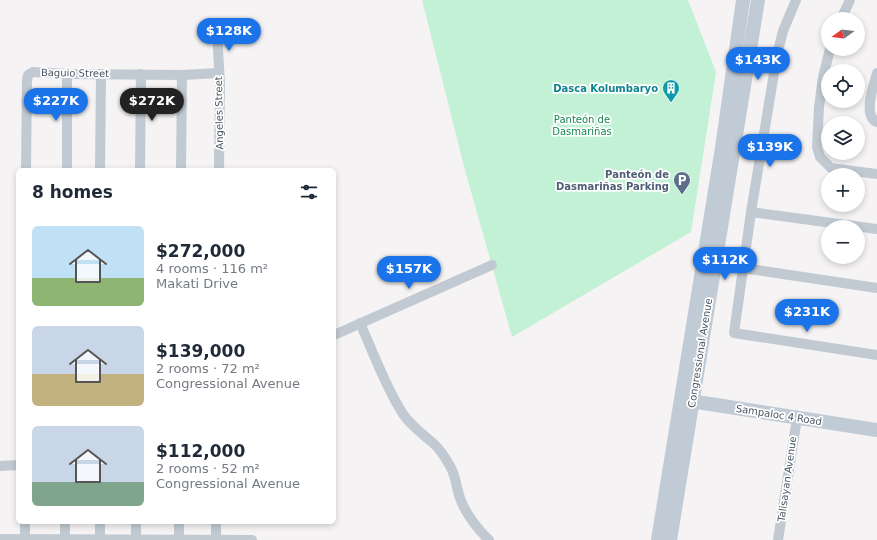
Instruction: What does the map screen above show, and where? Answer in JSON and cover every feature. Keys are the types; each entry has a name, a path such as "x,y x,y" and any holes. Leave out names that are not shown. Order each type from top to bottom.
{"main road":[{"name":"Congressional Avenue","path":"670,540 686,401 743,0"},
{"name":"Congressional Avenue","path":"658,540 715,266 758,0"},
{"name":"Sampaloc 4 Road","path":"686,401 877,430"}],"street":[{"path":"796,0 783,31 777,55 751,212 734,333 877,355"},
{"path":"844,12 850,0"},
{"name":"Angeles Street","path":"217,32 220,84 219,168"},
{"path":"828,56 823,77 819,107 817,147 820,157 831,168 877,174"},
{"name":"Baguio Street","path":"26,168 28,75 33,72 68,74 182,75 219,73"},
{"path":"877,73 869,107 870,116 877,122"},
{"path":"67,168 68,74"},
{"path":"100,168 101,74"},
{"path":"140,168 141,74"},
{"path":"181,168 182,75"},
{"path":"751,212 877,229"},
{"path":"336,334 492,265"},
{"path":"715,266 744,268 877,288"},
{"path":"360,323 392,395 404,415 435,445 450,466 465,509 489,540"},
{"name":"Talisayan Avenue","path":"778,540 797,418"},
{"path":"0,466 16,465"},
{"path":"24,540 25,524"},
{"path":"65,524 65,540"},
{"path":"100,524 100,540"},
{"path":"136,524 136,540"},
{"path":"179,524 179,540"},
{"path":"216,524 216,540"},
{"path":"0,539 252,540"}],"green space":[{"name":"Panteón de Dasmariñas","path":"422,0 688,0 716,72 691,232 512,337 465,170"}],"place":[{"name":"Dasca Kolumbaryo","path":"671,103"},
{"name":"Panteón de Dasmariñas Parking","path":"682,195"}]}
